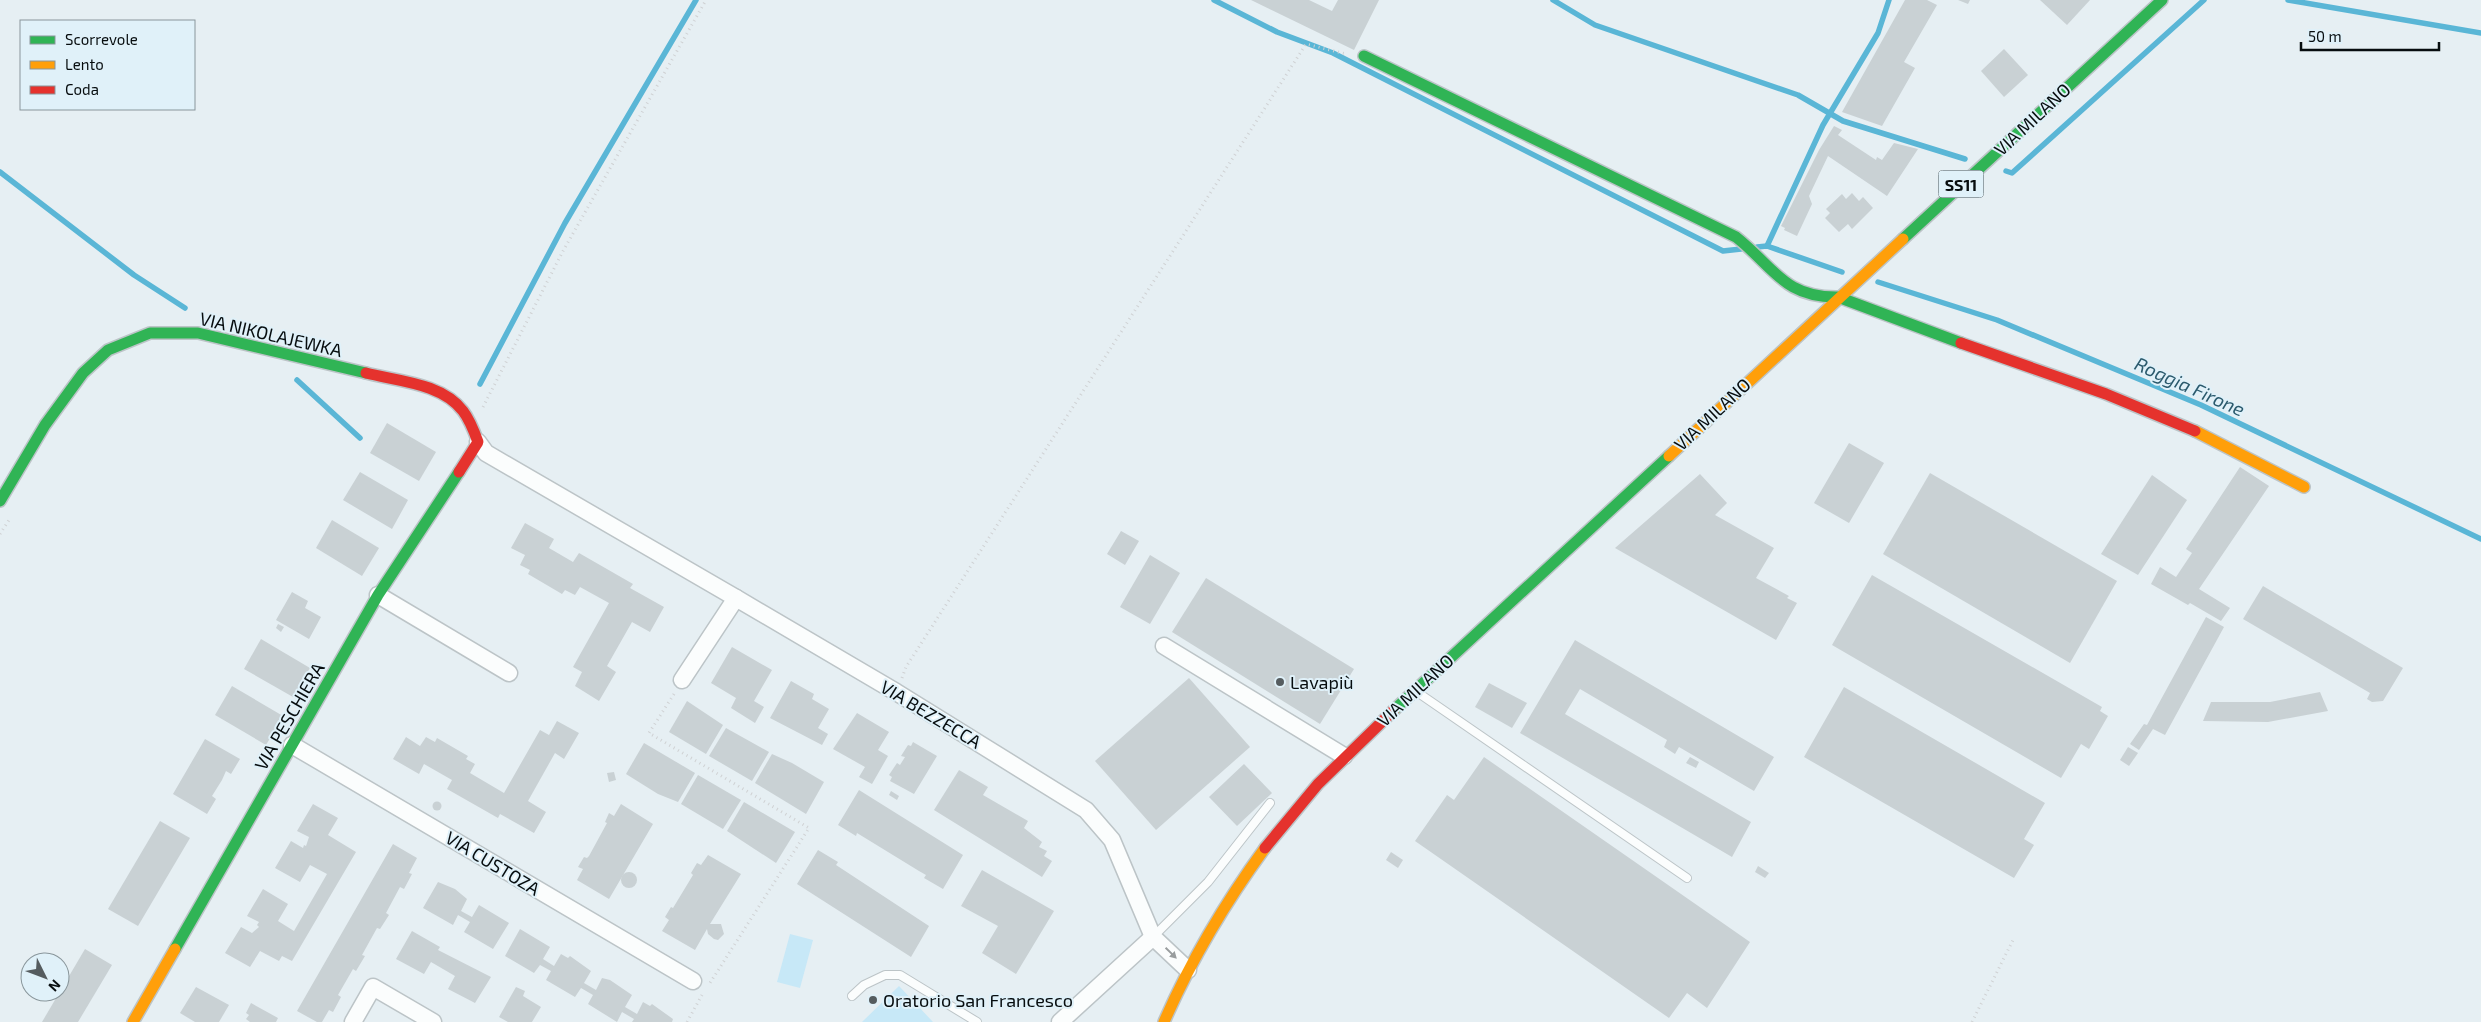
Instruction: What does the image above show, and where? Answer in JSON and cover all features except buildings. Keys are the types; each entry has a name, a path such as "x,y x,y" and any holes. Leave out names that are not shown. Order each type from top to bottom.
{"street":[{"name":"VIA MILANO","path":"1164,1022 1188,970 1241,882 1308,792 1344,756 1838,297 2162,0"},
{"path":"1364,56 1736,237 1753,250 1773,273 1795,289 1814,297 1838,297 1977,349 2106,394 2194,431 2304,487"},
{"name":"VIA NIKOLAJEWKA","path":"0,501 45,425 83,373 108,350 150,334 198,333 431,389 458,404 466,414 476,436"},
{"name":"VIA PESCHIERA","path":"133,1022 378,595 476,436"},
{"name":"VIA BEZZECCA","path":"476,436 486,453 896,692 1086,810 1112,840 1153,936"},
{"path":"378,595 509,673"},
{"path":"682,680 736,598"},
{"path":"1164,646 1344,756"},
{"name":"VIA CUSTOZA","path":"292,745 693,981"},
{"path":"1060,1022 1153,936 1188,970"},
{"path":"353,1022 373,986 433,1022"}],"lane":[{"path":"1415,690 1687,878"},
{"path":"1153,936 1208,882 1270,803"},
{"path":"852,996 864,984 885,976 900,975 977,1022"}],"path":[{"path":"476,436 485,403 563,251 706,0"},
{"path":"896,692 906,667 1306,44 1336,53 1364,56"},
{"path":"0,534 10,517"},
{"path":"682,680 649,733 809,828 687,1022"},
{"path":"1972,1022 2014,940"}],"shaded area":[{"path":"790,934 813,940 800,988 777,982"},
{"path":"899,986 933,1022 862,1022"}],"waterway":[{"path":"480,384 565,223 696,0"},
{"path":"1214,0 1277,32 1333,53 1723,251 1741,249"},
{"path":"1553,0 1595,25 1798,95 1843,121 1965,159"},
{"path":"1767,246 1823,125 1878,33 1889,0"},
{"path":"2006,171 2012,173 2204,0"},
{"path":"2288,0 2481,33"},
{"path":"0,172 134,275 185,308"},
{"name":"Roggia Firone","path":"1757,247 1767,246 1842,272"},
{"name":"Roggia Firone","path":"1878,282 1997,320 2201,405 2481,539"},
{"path":"297,380 360,438"}],"traffic: fast":[{"path":"1903,239 2162,0"},
{"path":"1364,56 1736,237 1781,279 1792,286 1820,296 1838,297 1961,343"},
{"path":"0,501 45,425 83,373 108,350 150,333 198,333 366,373"},
{"path":"1394,710 1669,456"},
{"path":"175,949 378,595 459,472"}],"traffic: slow":[{"path":"1669,456 1903,239"},
{"path":"2195,431 2304,487"},
{"path":"1164,1022 1174,999 1210,932 1265,848"},
{"path":"133,1022 175,949"}],"traffic: jam":[{"path":"1961,343 2106,394 2195,431"},
{"path":"366,373 418,384 431,389 443,394 463,411 470,422 478,442 459,472"},
{"path":"1265,848 1318,784 1394,710"}],"place":[{"name":"Lavapiù","path":"1280,682"},
{"name":"Oratorio San Francesco","path":"873,1000"}]}
